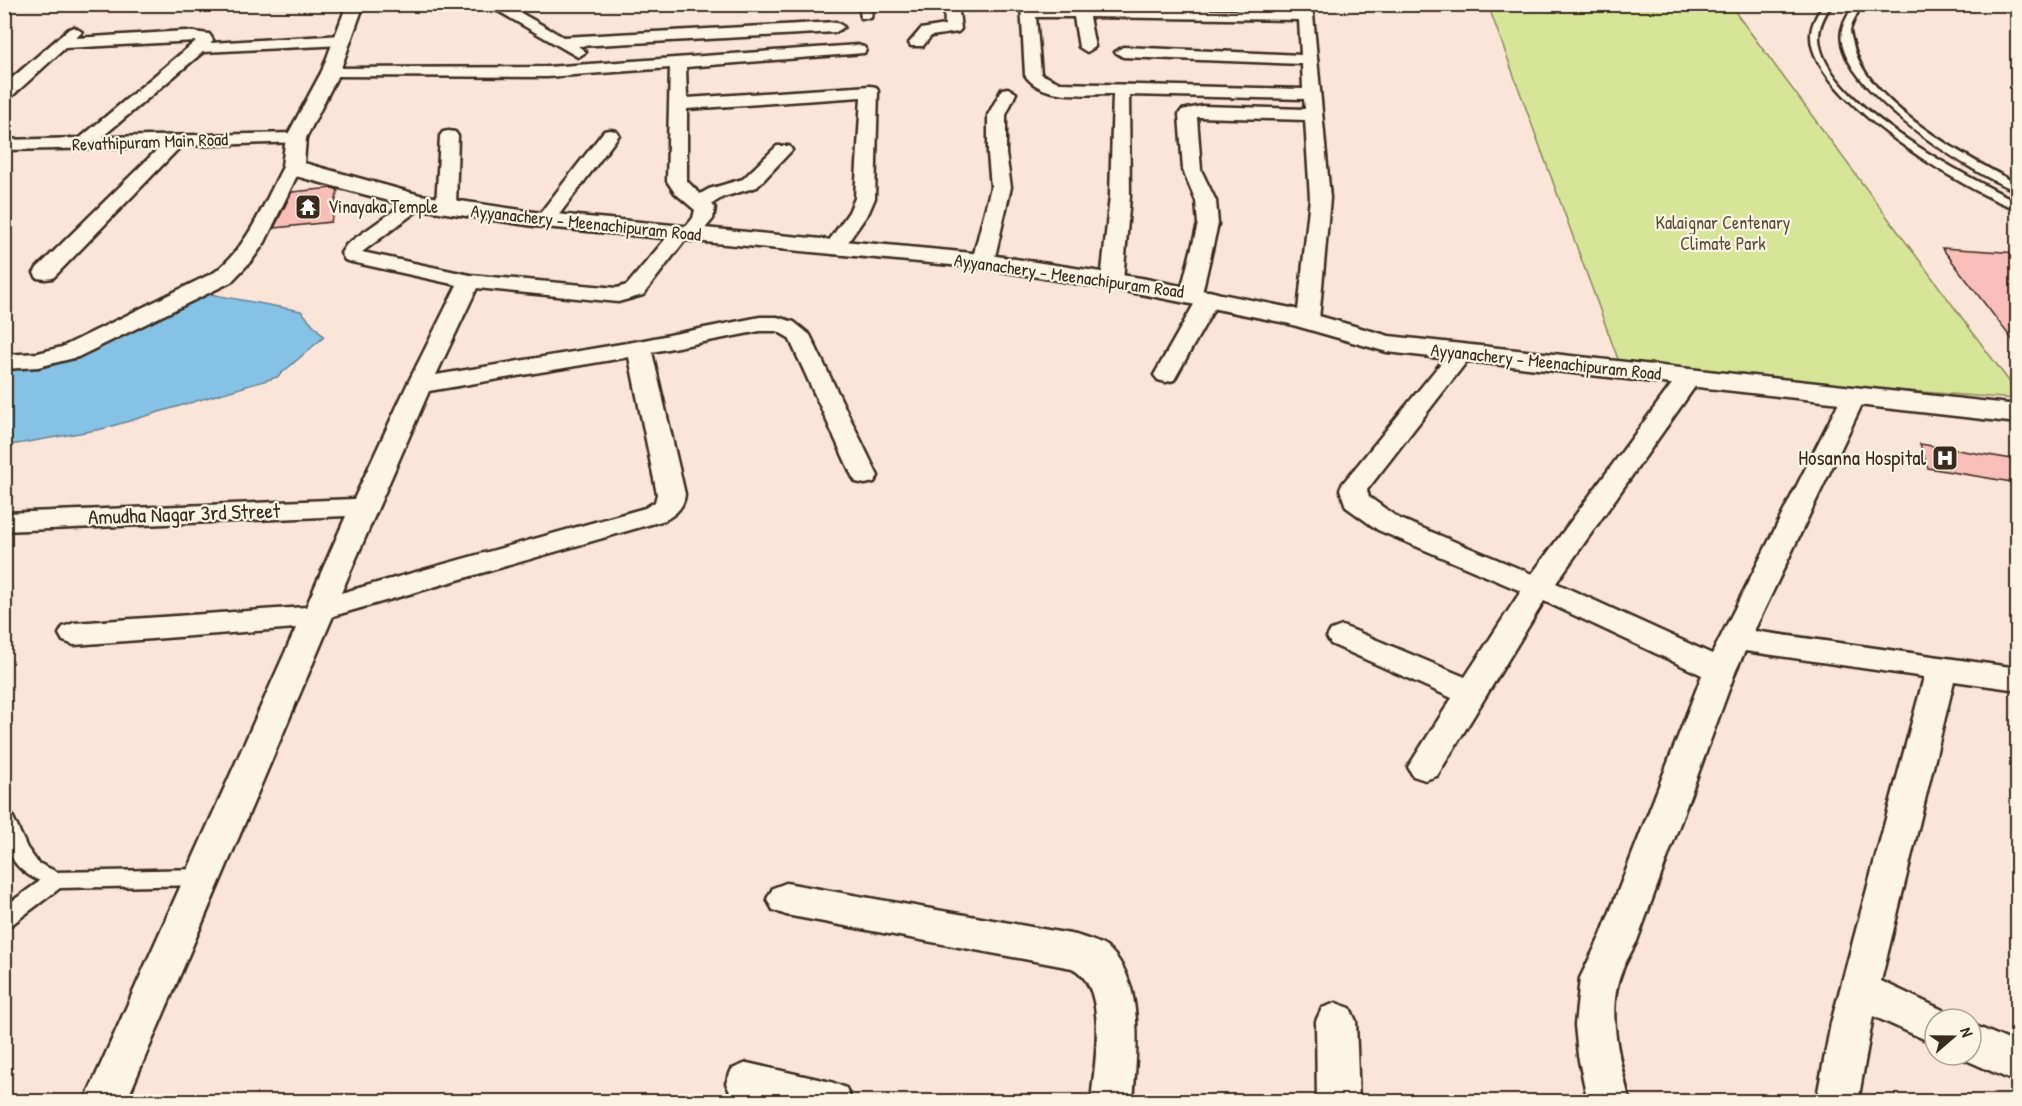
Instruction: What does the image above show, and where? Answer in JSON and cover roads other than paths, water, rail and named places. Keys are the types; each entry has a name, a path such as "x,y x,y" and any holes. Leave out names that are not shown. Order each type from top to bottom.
{"street":[{"path":"215,5 236,4"},
{"path":"4,362 45,359 70,352 230,273 244,260 293,165 296,138 331,71 356,4"},
{"path":"493,4 562,42 603,68"},
{"path":"917,43 926,32 953,28 951,4"},
{"path":"1308,320 1320,198 1312,115 1310,60 1306,10 1081,13 1029,8 1033,75 1037,80 1058,88 1311,94"},
{"path":"1081,13 1087,47"},
{"path":"4,94 84,23"},
{"path":"562,42 836,27"},
{"path":"61,44 204,37 205,40 199,48 83,144"},
{"path":"199,48 343,40"},
{"path":"331,71 497,73 858,50"},
{"path":"1123,52 1310,60"},
{"path":"746,100 747,56"},
{"path":"419,202 354,248 352,256 470,281 609,295 635,290 685,234 703,219 705,213 705,208 677,182 680,105 678,63"},
{"path":"1112,281 1120,196 1120,90"},
{"path":"680,105 870,91 865,198 859,212 834,248"},
{"path":"983,261 1002,187 997,154 997,115 1008,93"},
{"path":"1166,375 1200,296 1208,224 1206,201 1192,170 1188,114 1202,111 1312,115"},
{"path":"545,220 610,135"},
{"path":"446,207 449,136"},
{"name":"Revathipuram Main Road","path":"9,152 30,145 296,138"},
{"path":"45,273 176,141"},
{"path":"700,203 716,193 750,183 783,150"},
{"name":"Ayyanachery - Meenachipuram Road","path":"293,165 300,170 446,207 545,220 983,261 1112,281 1200,296 1308,320 1387,344 2018,414"},
{"path":"104,1098 320,612 364,507 419,385 470,281"},
{"path":"419,385 639,348 760,324 778,323 790,327 799,335 865,476"},
{"path":"75,634 320,612 655,514 667,508 671,502 671,494 639,348"},
{"path":"1462,352 1353,489 1356,501 1388,524 1538,587 1720,670"},
{"path":"1425,767 1538,587 1689,378"},
{"path":"1609,1101 1597,1054 1596,1012 1600,977 1618,941 1720,670 1854,396"},
{"name":"Amudha Nagar 3rd Street","path":"4,522 364,507"},
{"path":"1342,637 1471,693"},
{"path":"1734,639 2018,679"},
{"path":"1838,1101 1851,1023 1942,668"},
{"path":"786,898 1076,952 1096,962 1107,981 1115,1011 1112,1101"},
{"path":"1859,990 1923,1020"},
{"path":"1336,1021 1338,1101"},
{"path":"1983,1048 2018,1064"},
{"path":"747,1083 831,1101"}],"lane":[{"path":"1828,4 1816,25 1814,40 1819,56 1847,94 1872,117 1912,147 2018,206"},
{"path":"1858,4 1849,17 1846,41 1856,69 1870,87 1918,128 2018,188"},
{"path":"4,818 19,852 31,869 56,880 203,877"},
{"path":"4,919 56,880"}],"water":[{"path":"183,289 301,311 324,337 277,377 102,429 11,445 5,441 4,373"}],"place":[{"name":"Vinayaka Temple","path":"308,207"},
{"name":"Hosanna Hospital","path":"1945,458"}],"park label":[{"name":"Kalaignar Centenary Climate Park","path":"1723,233"}]}
